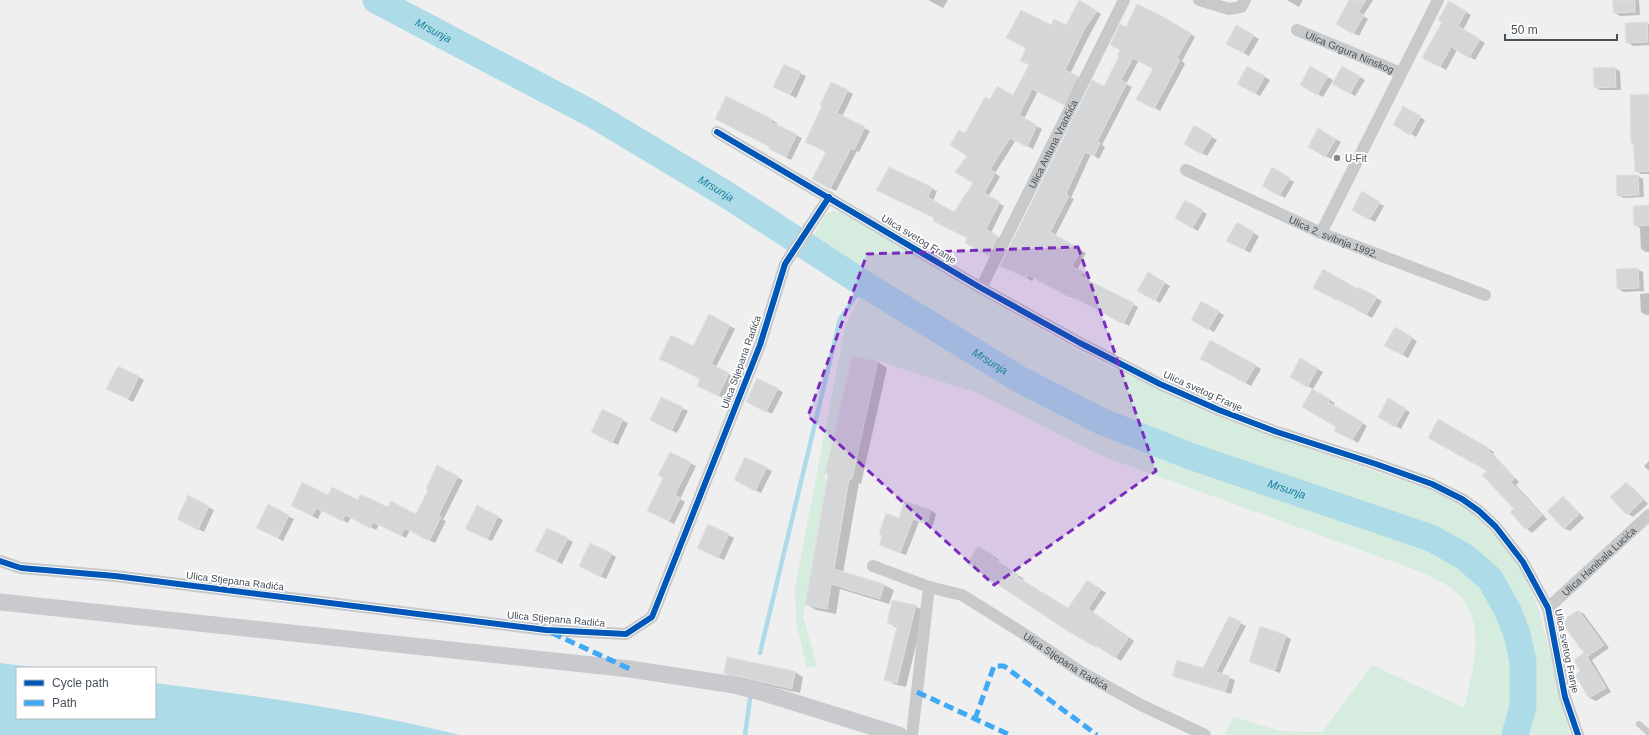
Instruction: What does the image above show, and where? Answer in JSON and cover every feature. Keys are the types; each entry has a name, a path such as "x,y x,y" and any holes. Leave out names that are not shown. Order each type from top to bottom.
{"main road":[{"path":"0,602 630,669 734,686 761,692 899,735"}],"street":[{"name":"Ulica Antuna Vrančića","path":"982,288 1124,0"},
{"path":"1199,0 1229,9 1241,8 1245,0"},
{"name":"Ulica Grgura Ninskog","path":"1321,232 1438,0"},
{"name":"Ulica Grgura Ninskog","path":"1298,30 1402,73"},
{"name":"Ulica svetog Franje","path":"717,132 982,288 1087,346 1160,384 1219,410 1277,432 1432,484 1462,499 1480,511 1523,562 1548,608 1565,697 1578,735"},
{"name":"Ulica 2. svibnja 1992.","path":"1186,170 1321,232 1485,295"},
{"name":"Ulica Stjepana Radića","path":"0,561 21,568 122,577 546,630 626,634 652,617 760,345 785,264 829,197"},
{"name":"Ulica Hanibala Lucića","path":"1548,608 1649,515"},
{"name":"Ulica Stjepana Radića","path":"873,566 929,587 962,595 1081,672 1141,705 1205,735"},
{"path":"912,735 929,587"}],"lane":[{"path":"1638,724 1649,733"}],"highlighted area":[{"path":"1078,247 1156,471 994,585 808,416 867,254"}],"green space":[{"path":"832,211 842,213 852,218 1052,336 1113,368 1204,410 1252,429 1450,498 1469,510 1487,527 1510,553 1524,574 1539,610 1570,735 1527,735 1532,714 1534,670 1531,648 1525,627 1517,606 1506,587 1493,569 1471,549 1455,538 1428,525 1247,464 1116,416 1061,389 1028,371 812,239 825,215"},
{"path":"862,294 926,334 1059,412 1137,446 1408,541 1449,558 1474,576 1490,596 1503,622 1515,680 1512,711 1506,735 1225,735 1233,717 1280,731 1322,732 1372,665 1464,708 1476,644 1475,628 1471,614 1463,600 1451,588 1424,573 1102,456 977,393 878,361 852,356 825,473 826,486 803,616 817,666 807,668 796,622 795,588 845,326"}],"water":[{"path":"0,663 33,667 16,667 16,719 156,719 156,683 346,711 460,735 0,735"}],"building":[{"path":"1079,0 1097,11 1085,28 1065,70 1078,76 1064,105 1032,89 1019,115 1037,125 1027,147 1010,138 990,169 995,173 984,193 1000,202 986,229 998,236 989,256 965,243 967,238 933,221 934,218 876,190 889,167 932,187 928,197 954,212 973,183 955,172 967,156 950,145 959,130 965,133 985,97 990,99 997,86 1013,95 1029,65 1020,61 1026,48 1006,38 1021,10 1051,25 1054,19 1066,25"},
{"path":"1349,0 1366,0 1358,13 1364,15 1353,34 1336,24"},
{"path":"1613,0 1635,0 1635,12 1613,13"},
{"path":"1449,1 1466,11 1458,26 1480,39 1469,58 1451,47 1440,67 1422,58 1442,22 1438,20"},
{"path":"1137,4 1191,33 1177,58 1180,60 1154,109 1136,99 1153,69 1133,58 1121,80 1127,83 1097,142 1100,143 1094,156 1085,152 1066,194 1069,196 1050,232 1081,249 1072,267 1082,271 1080,276 1134,303 1123,324 1070,295 1069,297 1028,275 1027,278 1000,266 1092,80 1104,86 1119,56 1117,55 1120,50 1110,45 1120,24 1126,27"},
{"path":"1647,22 1648,42 1626,43 1625,23"},
{"path":"1236,25 1254,35 1243,53 1226,44"},
{"path":"784,64 801,72 790,95 773,87"},
{"path":"1247,66 1265,76 1255,94 1237,84"},
{"path":"1310,66 1328,76 1317,95 1300,85"},
{"path":"1342,66 1360,76 1350,94 1332,84"},
{"path":"1615,67 1616,87 1594,88 1593,68"},
{"path":"831,82 848,90 837,113 865,127 854,150 851,148 830,189 812,179 826,152 805,142 822,106 820,105"},
{"path":"1649,94 1649,171 1635,172 1633,143 1631,143 1630,95"},
{"path":"726,96 772,119 771,122 797,134 786,157 769,149 770,147 715,119"},
{"path":"1403,106 1421,116 1410,135 1393,125"},
{"path":"1194,125 1212,136 1201,154 1184,144"},
{"path":"1318,128 1336,139 1325,157 1308,147"},
{"path":"1272,167 1290,178 1279,196 1262,186"},
{"path":"1616,175 1638,175 1639,195 1617,196"},
{"path":"1362,191 1380,202 1369,220 1352,210"},
{"path":"1185,200 1203,210 1192,228 1175,218"},
{"path":"1649,205 1649,225 1634,226 1633,206"},
{"path":"1237,222 1254,232 1244,250 1226,241"},
{"path":"1638,268 1639,288 1617,289 1616,269"},
{"path":"1323,269 1358,289 1359,287 1377,297 1366,315 1313,288"},
{"path":"1148,272 1165,282 1155,301 1137,291"},
{"path":"1201,301 1219,311 1208,330 1191,320"},
{"path":"709,314 730,325 711,364 729,373 718,396 697,386 700,379 659,359 671,335 693,346"},
{"path":"1395,327 1412,337 1402,355 1384,346"},
{"path":"1210,340 1256,365 1245,383 1200,359"},
{"path":"852,356 878,361 852,479 849,479 834,569 884,584 880,599 831,584 827,609 805,605 828,474 825,473"},
{"path":"1300,358 1318,368 1307,387 1290,377"},
{"path":"118,366 139,376 128,399 106,389"},
{"path":"757,378 778,388 766,412 746,402"},
{"path":"1312,389 1330,399 1328,402 1363,422 1352,440 1334,431 1336,427 1302,407"},
{"path":"661,397 683,407 671,431 650,420"},
{"path":"1388,398 1406,408 1395,427 1378,417"},
{"path":"602,409 623,419 612,443 591,432"},
{"path":"1438,419 1489,448 1488,450 1515,478 1511,482 1542,515 1526,530 1510,512 1514,509 1482,475 1487,471 1428,438"},
{"path":"670,452 691,462 675,495 680,498 669,521 647,511 663,478 658,475"},
{"path":"745,457 767,467 755,491 734,480"},
{"path":"437,465 458,476 438,516 441,517 429,541 404,528 401,536 373,522 370,528 345,515 342,521 316,508 312,516 291,506 302,482 328,495 332,487 358,500 360,494 388,507 391,501 416,514 428,490 426,489"},
{"path":"1626,482 1643,500 1627,515 1610,497"},
{"path":"188,495 209,506 198,530 177,519"},
{"path":"1563,496 1579,514 1564,529 1547,511"},
{"path":"904,501 931,510 927,524 913,519 900,553 879,545 882,536 879,534 886,513 899,518"},
{"path":"268,504 289,515 278,538 256,528"},
{"path":"477,505 498,516 487,539 465,529"},
{"path":"708,524 729,534 718,558 697,548"},
{"path":"547,528 568,538 556,561 535,551"},
{"path":"590,543 612,553 600,577 579,566"},
{"path":"978,546 1019,575 1017,577 1068,608 1087,580 1101,589 1088,609 1129,637 1115,658 1092,643 1091,645 1063,628 967,564"},
{"path":"892,600 916,605 897,683 884,680 897,626 887,623"},
{"path":"1578,610 1604,645 1587,657 1606,688 1589,698 1575,675 1580,671 1574,660 1584,653 1561,622"},
{"path":"1229,616 1241,622 1216,672 1230,676 1225,692 1172,676 1177,660 1203,668"},
{"path":"1260,626 1286,635 1275,670 1249,662"},
{"path":"727,657 795,671 792,689 724,673"}],"waterway":[{"name":"Mrsunja","path":"376,0 594,115 724,193 864,284 1019,379 1103,422 1190,456 1431,538 1465,557 1490,579 1508,611 1517,634 1523,661 1523,707 1515,735"},
{"path":"760,653 840,319 864,284"},
{"path":"745,735 751,692"}],"marked path":[{"path":"552,633 630,669"},
{"path":"975,719 994,666 1004,666 1097,735"},
{"path":"917,692 1010,735"}],"cycle path":[{"path":"717,132 981,288 1080,343 1160,384 1219,410 1277,432 1432,484 1462,499 1479,511 1496,527 1523,562 1548,608 1565,697 1578,735"},
{"path":"0,561 21,568 115,576 546,630 626,634 652,617 760,345 785,264 829,197"}],"place":[{"name":"U-Fit","path":"1337,158"}]}
